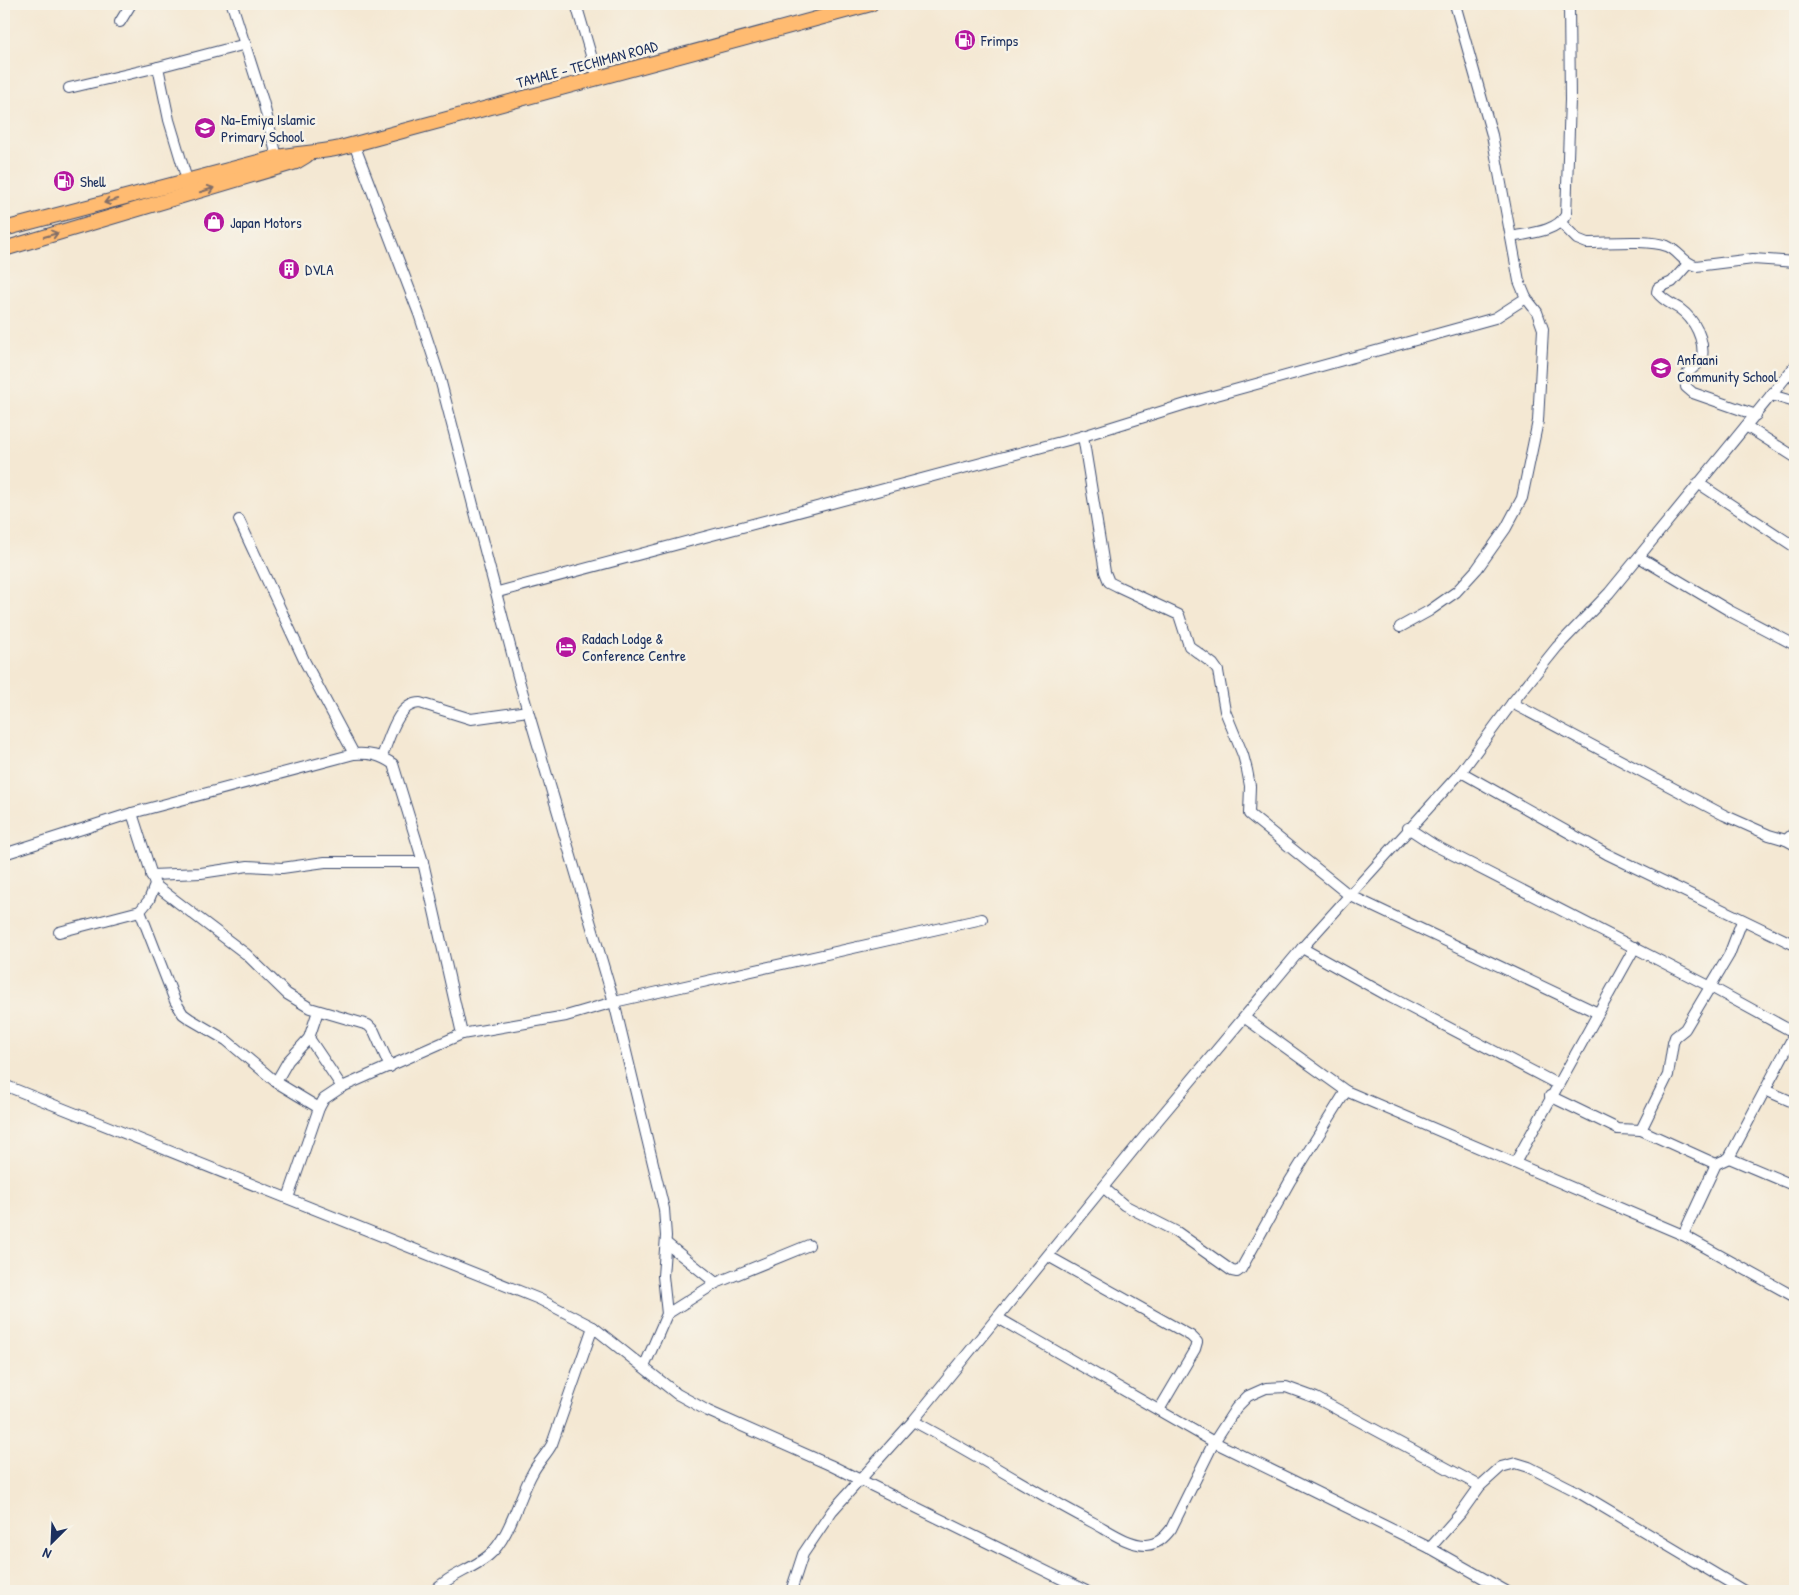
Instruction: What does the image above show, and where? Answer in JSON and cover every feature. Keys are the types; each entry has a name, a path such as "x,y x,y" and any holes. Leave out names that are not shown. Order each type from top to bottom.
{"highway":[{"name":"TAMALE - TECHIMAN ROAD","path":"311,154 871,4"},
{"path":"4,229 277,157 296,153 311,154"},
{"path":"4,249 136,212 296,162 311,154"},
{"path":"133,195 136,212"}],"street":[{"path":"120,22 131,4"},
{"path":"232,4 246,44 277,157"},
{"path":"576,4 598,78"},
{"path":"1400,627 1429,611 1456,592 1477,569 1506,528 1522,498 1538,421 1543,329 1537,312 1526,298 1519,281 1492,135 1456,4"},
{"path":"1512,237 1542,231 1561,223 1566,215 1569,129 1569,4"},
{"path":"69,88 246,44"},
{"path":"158,67 169,120 187,180"},
{"path":"354,144 419,314 439,375 528,711 614,1002 664,1209 666,1243 663,1276 667,1314 644,1366"},
{"path":"1561,223 1577,239 1587,243 1662,245 1676,251 1688,264 1696,266 1753,259 1795,262"},
{"path":"1688,264 1676,279 1658,288 1657,292 1682,310 1693,322 1698,332 1702,359 1687,371 1685,379 1686,388 1693,393 1756,415"},
{"path":"498,592 1083,436 1229,392 1495,318 1526,298"},
{"path":"791,1591 803,1554 814,1536 859,1480 913,1421 1148,1132 1302,948 1408,828 1461,772 1512,703 1557,647 1609,593 1795,366"},
{"path":"1771,395 1795,402"},
{"path":"1746,426 1795,456"},
{"path":"1083,436 1105,572 1109,582 1179,615 1189,646 1213,664 1218,671 1225,711 1247,770 1250,786 1249,814 1349,895 1598,1013"},
{"path":"1698,483 1795,547"},
{"path":"239,520 302,654 354,754"},
{"path":"1639,556 1730,611 1795,645"},
{"path":"382,756 403,711 413,703 420,703 472,719 528,711"},
{"path":"1512,703 1724,815 1791,843 1795,832"},
{"path":"4,854 132,813 354,754 369,753 382,756 392,764 423,862 462,1034"},
{"path":"1461,772 1607,854 1795,945"},
{"path":"58,932 140,911 149,900 153,880 132,813"},
{"path":"1408,828 1434,845 1711,987 1795,1033 1729,1158 1716,1164 1683,1235"},
{"path":"153,880 248,866 282,868 325,862 423,862"},
{"path":"153,880 246,954 287,994 318,1011 368,1025 374,1031 390,1067"},
{"path":"140,911 175,1001 183,1014 226,1040 276,1082 320,1108"},
{"path":"288,1198 324,1100 342,1087 462,1034 566,1016 614,1002 982,919"},
{"path":"1641,1130 1668,1075 1673,1056 1671,1047 1675,1037 1685,1029 1711,987 1733,948 1742,921"},
{"path":"1302,948 1390,997 1557,1084"},
{"path":"1515,1163 1550,1096 1635,948"},
{"path":"276,1082 288,1061 309,1038 318,1011"},
{"path":"1245,1018 1346,1091 1683,1235 1795,1297"},
{"path":"309,1038 342,1087"},
{"path":"4,1084 539,1299 593,1328 644,1366 659,1382 677,1394 1086,1591"},
{"path":"1765,1090 1795,1103"},
{"path":"1104,1188 1124,1205 1177,1232 1232,1271 1237,1272 1241,1270 1290,1181 1346,1091"},
{"path":"1550,1096 1618,1129 1641,1130 1716,1164"},
{"path":"1729,1158 1795,1186"},
{"path":"666,1243 716,1283"},
{"path":"667,1314 716,1283 809,1245"},
{"path":"1048,1256 1191,1336 1197,1342 1195,1349 1159,1410"},
{"path":"998,1318 1214,1442 1430,1548 1506,1591"},
{"path":"434,1591 448,1578 487,1557 501,1541 533,1470 547,1455 552,1444 593,1328"},
{"path":"913,1421 1061,1506 1122,1538 1145,1545 1155,1544 1164,1538 1171,1529 1214,1442 1236,1408 1248,1396 1266,1388 1286,1388 1316,1398 1480,1486"},
{"path":"1430,1548 1460,1514 1480,1486 1501,1467 1516,1463 1529,1467 1646,1531 1744,1591"}],"waterway":[{"path":"1254,1591 1266,1591"}],"place":[{"name":"Frimps","path":"965,40"},
{"name":"Na-Emiya Islamic Primary School","path":"205,128"},
{"name":"Shell","path":"64,181"},
{"name":"Japan Motors","path":"214,222"},
{"name":"DVLA","path":"289,269"},
{"name":"Anfaani Community School","path":"1661,368"},
{"name":"Radach Lodge & Conference Centre","path":"566,647"}]}
